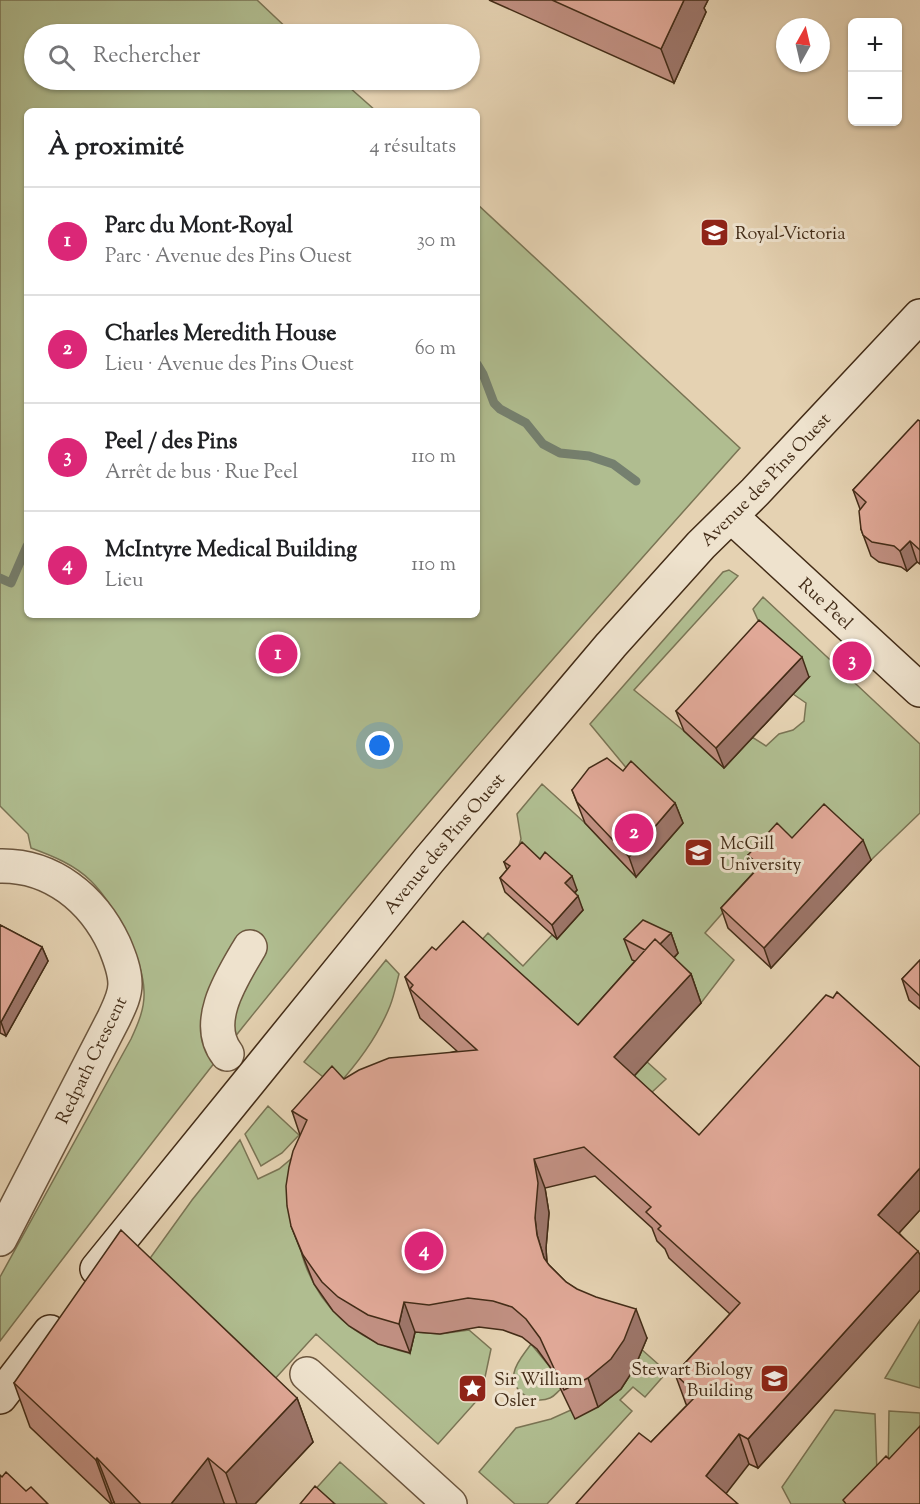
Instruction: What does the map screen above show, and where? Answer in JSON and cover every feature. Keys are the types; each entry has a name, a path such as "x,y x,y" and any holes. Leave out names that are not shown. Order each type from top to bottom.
{"main road":[{"name":"Avenue des Pins Ouest","path":"0,1397 128,1230 429,860 639,614 920,316"},
{"name":"Rue Peel","path":"731,516 920,690"},
{"name":"Redpath Crescent","path":"0,866 40,872 69,886 81,896 99,915 118,954 125,982 122,1001 114,1018 0,1239"},
{"path":"227,1054 219,1037 220,1014 226,992 250,947"},
{"path":"307,1374 450,1504"}],"green space":[{"path":"0,0 257,0 282,24 24,24 24,90 352,90 373,108 24,108 24,618 480,618 480,207 740,448 487,735 363,880 242,1028 0,1341 0,1277 131,1039 140,1016 144,991 139,964 133,948 118,917 100,891 85,875 71,866 31,848 28,834 0,806"},
{"path":"729,570 738,576 634,690 724,768 752,737 766,746 779,734 793,730 804,721 806,703 793,694 809,677 758,620 753,609 763,597 920,744 920,813 871,860 831,824 755,876 705,933 734,960 701,1003 664,968 632,959 660,975 646,1061 666,1079 651,1093 473,950 488,933 523,966 552,935 557,939 509,876 521,839 517,814 542,784 585,823 636,877 638,782 590,724 723,572"},
{"path":"386,960 399,974 390,1006 367,1049 336,1087 304,1062"},
{"path":"268,1106 299,1135 282,1153 261,1166 245,1134"},
{"path":"240,1140 258,1179 279,1169 291,1159 302,1255 309,1274 329,1306 356,1331 390,1348 409,1353 415,1332 440,1334 469,1330 491,1349 481,1396 438,1444 316,1334 262,1393 138,1275 192,1200"},
{"path":"920,1320 920,1388 885,1378"},
{"path":"531,1344 550,1367 561,1389 555,1395 543,1400 524,1395 514,1380 515,1369"},
{"path":"640,1348 667,1372 645,1397 633,1387 620,1400 632,1411 547,1504 515,1504 479,1472 516,1428 551,1419 600,1397"},
{"path":"835,1410 875,1414 878,1504 791,1504 782,1487"},
{"path":"889,1411 920,1413 920,1467 888,1476"},
{"path":"340,1462 387,1504 302,1504"}],"building":[{"path":"552,0 684,0 661,49"},
{"path":"918,420 920,421 920,550 910,541 900,551 894,546 872,542 863,535 859,511 866,502 853,490"},
{"path":"759,620 802,657 716,748 676,711"},
{"path":"607,758 623,771 631,761 675,803 629,857 577,802 572,790 589,768"},
{"path":"824,804 863,840 764,948 721,908 760,866 748,855 777,823 792,838"},
{"path":"522,842 540,859 545,852 572,876 565,883 578,896 552,925 500,878 510,866 504,862"},
{"path":"643,920 671,933 660,944 655,939 645,950 624,939"},
{"path":"463,921 578,1025 655,939 691,974 614,1057 699,1135 826,995 833,998 837,992 920,1067 920,1168 878,1215 918,1251 748,1439 739,1434 706,1476 738,1504 576,1504 639,1433 651,1442 697,1395 675,1374 740,1303 658,1229 661,1226 646,1212 651,1207 584,1147 534,1159 538,1183 535,1218 544,1258 566,1282 577,1289 636,1309 624,1340 611,1359 588,1378 564,1390 540,1338 526,1319 512,1307 493,1301 468,1298 429,1305 404,1302 399,1324 368,1315 338,1297 322,1282 303,1255 291,1226 286,1186 293,1151 307,1120 292,1111 332,1066 344,1079 359,1070 389,1058 477,1050 410,989 413,985 405,977 432,947 436,950"},
{"path":"0,925 42,947 1,1022 0,1022"},
{"path":"920,960 920,996 902,979"},
{"path":"121,1230 297,1398 226,1473 208,1458 171,1504 141,1504 97,1458 96,1460 14,1383"},
{"path":"920,1426 920,1504 846,1504 843,1500 886,1456 889,1459"},
{"path":"6,1472 26,1491 31,1487 48,1504 0,1504 0,1475 2,1477"},
{"path":"315,1486 335,1504 300,1504"}],"waterway":[{"path":"480,369 494,403 500,409 526,423 543,444 560,453 589,456 613,464 636,481"},
{"path":"0,578 11,583 24,553"}],"place":[{"name":"Royal-Victoria","path":"714,233"},
{"name":"Parc du Mont-Royal","path":"278,654"},
{"name":"Peel / des Pins","path":"852,661"},
{"name":"Charles Meredith House","path":"634,833"},
{"name":"McGill University","path":"699,853"},
{"name":"McIntyre Medical Building","path":"424,1251"},
{"name":"Stewart Biology Building","path":"774,1379"},
{"name":"Sir William Osler","path":"473,1389"}]}
